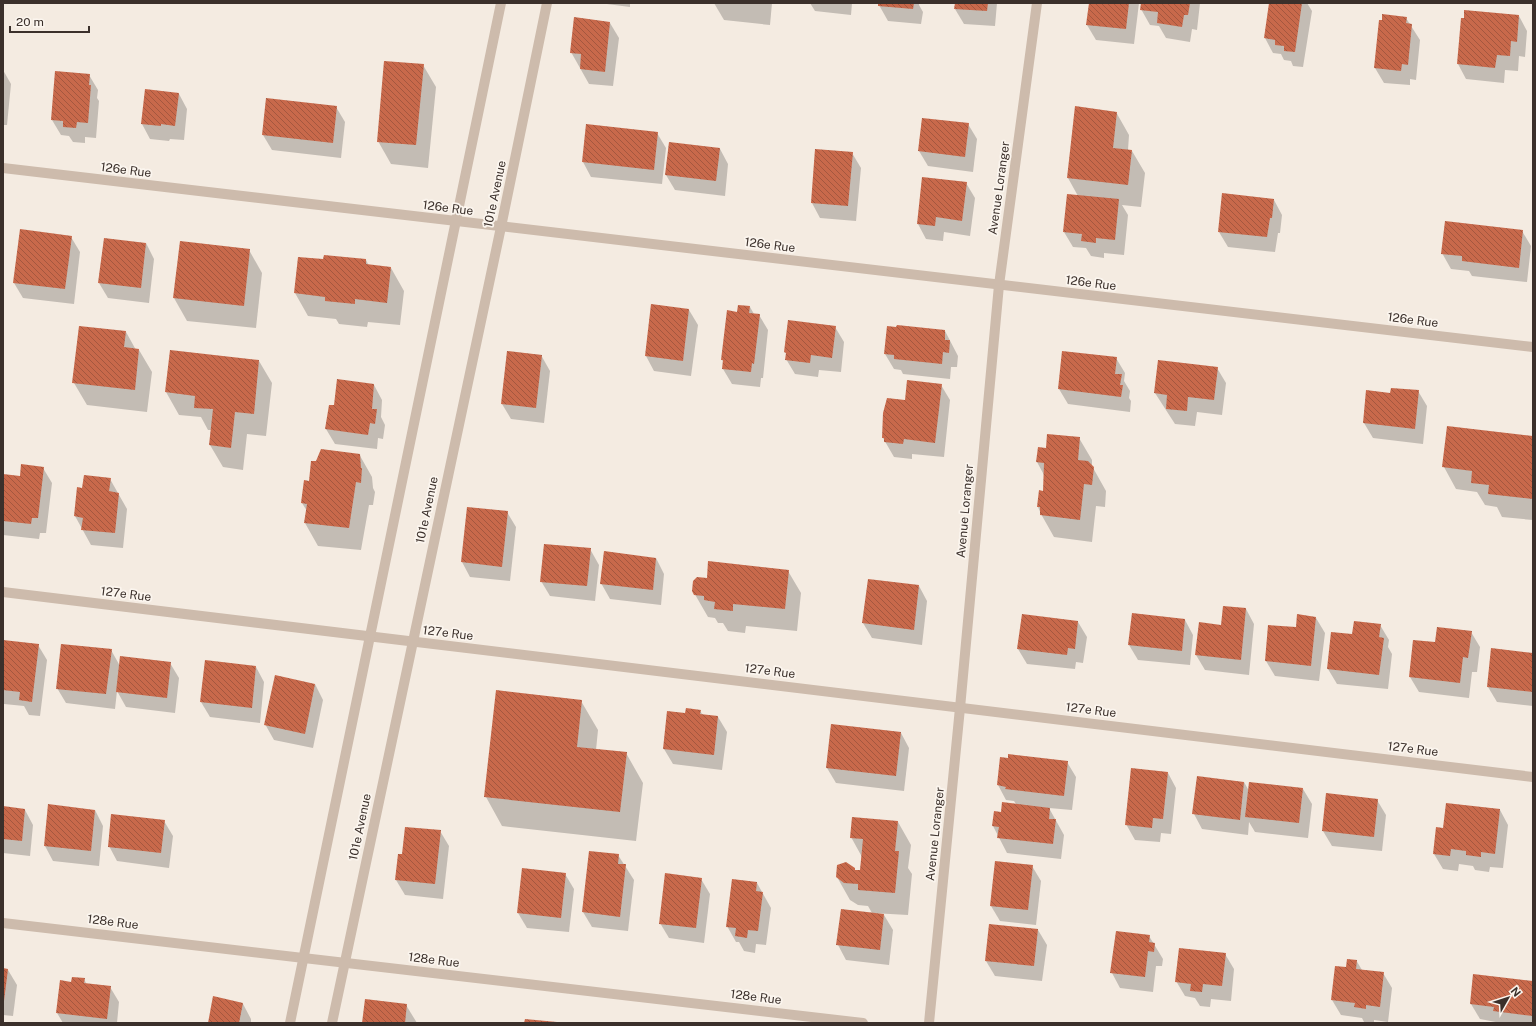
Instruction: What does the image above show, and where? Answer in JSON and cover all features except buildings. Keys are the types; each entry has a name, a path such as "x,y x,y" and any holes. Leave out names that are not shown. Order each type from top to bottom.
{"street":[{"path":"290,1023 501,3"},
{"name":"101e Avenue","path":"332,1023 547,3"},
{"name":"Avenue Loranger","path":"929,1023 999,285 1037,3"},
{"name":"126e Rue","path":"3,168 1533,348"},
{"name":"127e Rue","path":"3,592 1533,777"},
{"name":"128e Rue","path":"3,923 863,1023"}]}
